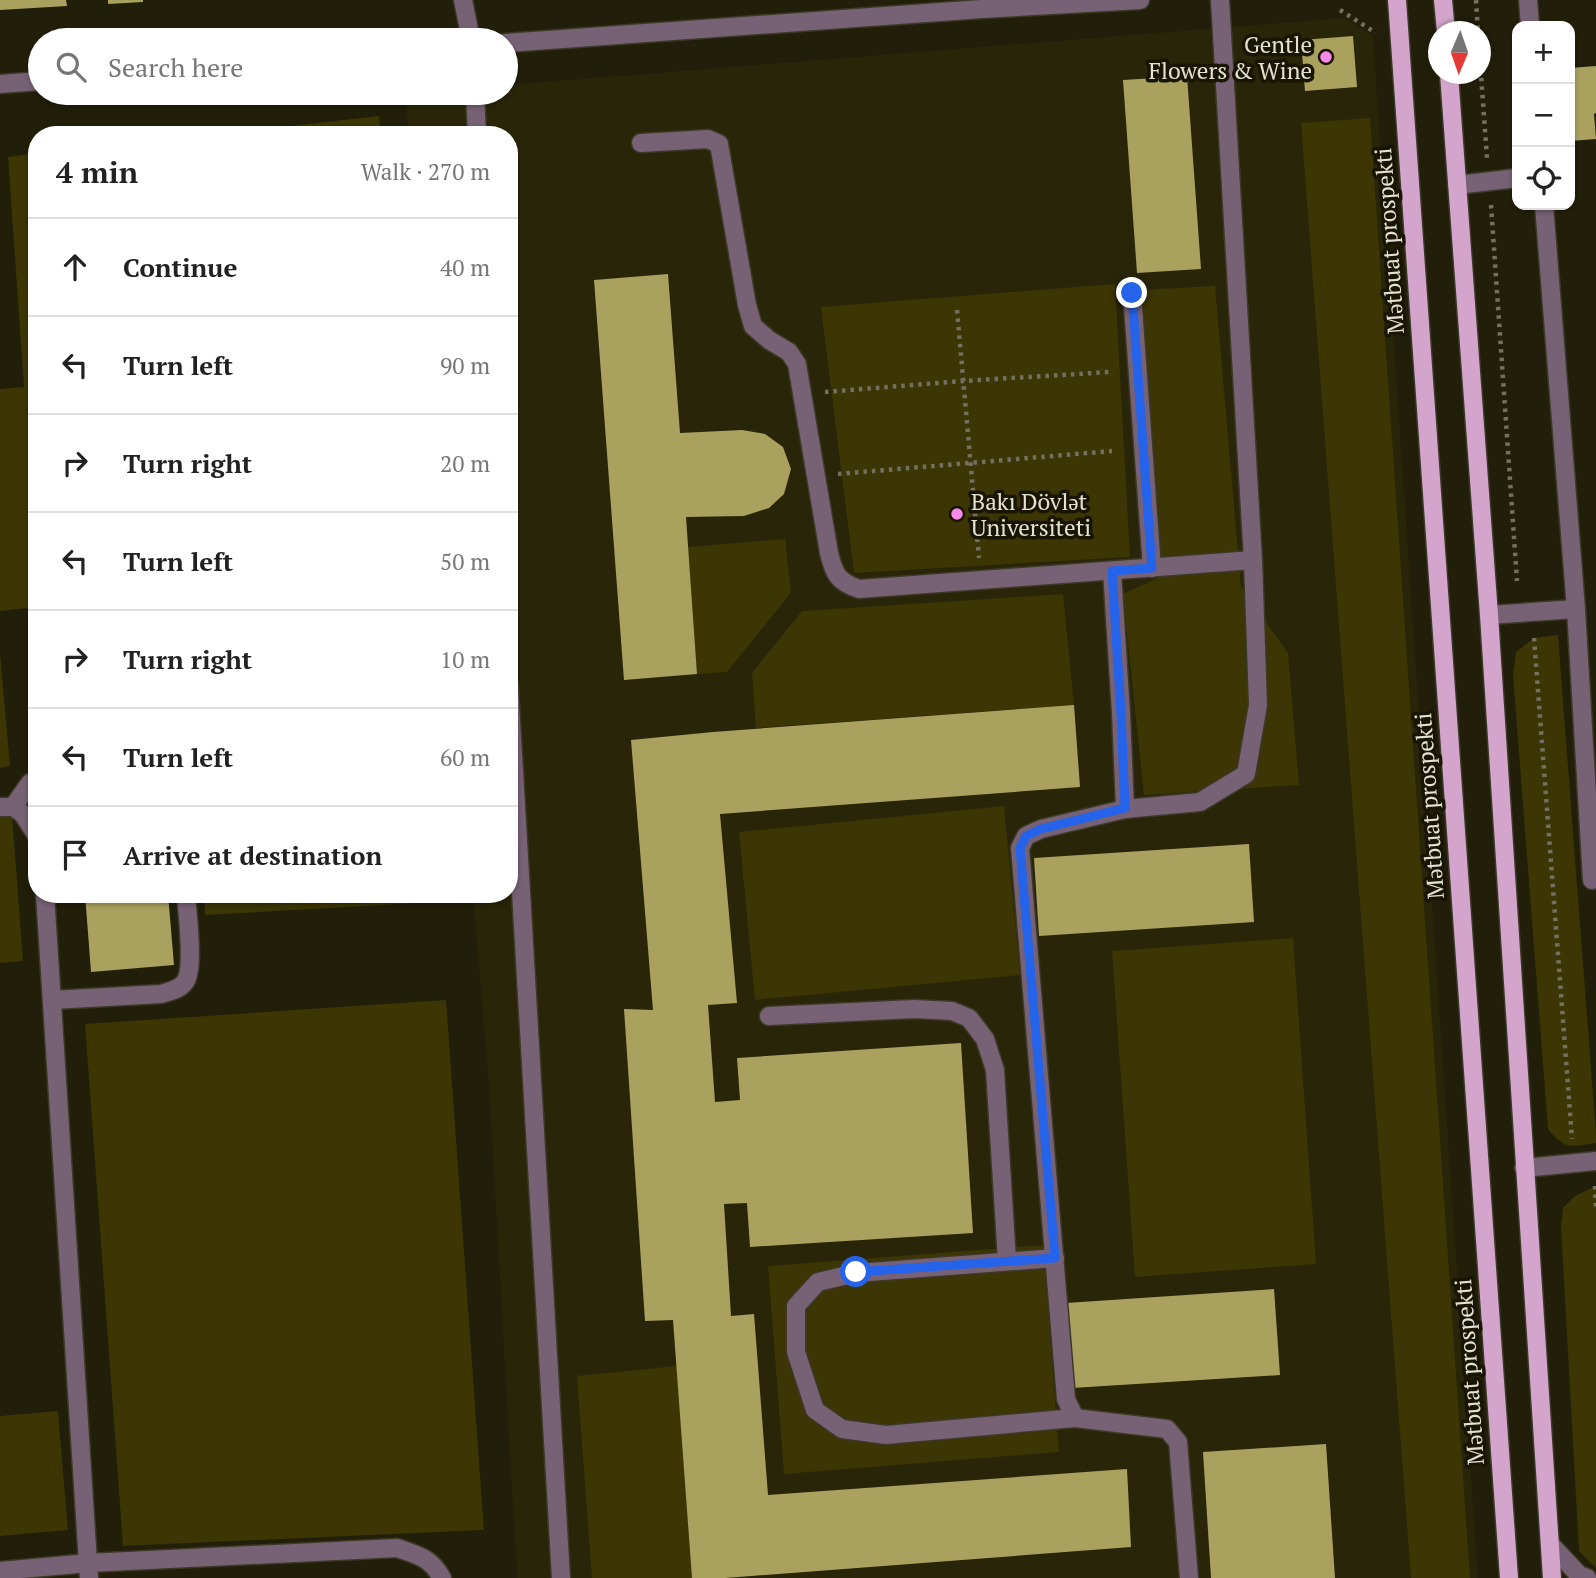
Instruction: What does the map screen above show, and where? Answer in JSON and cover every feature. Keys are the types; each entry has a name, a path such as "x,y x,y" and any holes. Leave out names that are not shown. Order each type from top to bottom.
{"main road":[{"name":"Mətbuat prospekti","path":"1397,0 1508,1578"},
{"path":"1443,0 1444,21"},
{"path":"1450,84 1489,615 1552,1578"}],"street":[{"path":"464,0 469,28"},
{"path":"518,42 982,5 1140,0"},
{"path":"1075,1418 1066,1399 1020,848 1026,836 1041,829 1125,808 1200,802 1246,774 1258,705 1253,560 1220,0"},
{"path":"1528,0 1530,21"},
{"path":"0,84 28,82"},
{"path":"476,105 477,126"},
{"path":"641,143 708,139 719,144 753,326 789,352 797,364 833,571 845,585 859,589 1253,560"},
{"path":"1457,185 1512,179"},
{"path":"1544,210 1576,609 1592,880"},
{"path":"1132,293 1152,568"},
{"path":"1112,571 1125,808"},
{"path":"1489,615 1576,609"},
{"path":"28,785 6,807 23,814 28,822"},
{"path":"518,840 561,1578"},
{"path":"46,903 89,1571"},
{"path":"52,1000 161,994 176,990 187,980 190,962 187,903"},
{"path":"769,1016 914,1009 952,1011 969,1018 985,1038 995,1070 1007,1261"},
{"path":"1524,1168 1596,1161"},
{"path":"1055,1258 856,1272 818,1282 796,1306 796,1352 815,1410 842,1429 886,1435 1075,1418 1167,1429 1178,1441 1189,1578"},
{"path":"1550,1544 1579,1575 1587,1578"},
{"path":"0,1571 89,1571 397,1548 435,1564 442,1578"}],"path":[{"path":"1476,0 1477,21"},
{"path":"1340,10 1377,34"},
{"path":"1482,84 1517,581"},
{"path":"957,310 981,580"},
{"path":"802,394 1110,372"},
{"path":"816,476 1112,451"},
{"path":"1534,638 1573,1147"},
{"path":"1595,1186 1596,1210"}],"shaded area":[{"name":"Bakı Dövlət Universiteti","path":"1345,18 1373,36 1478,1578 517,1578 489,1087 474,903 518,903 518,126 408,126 406,105 518,105 518,84"},
{"path":"379,116 380,126 290,126"},
{"path":"1370,118 1470,1578 1411,1578 1301,123"},
{"path":"28,154 28,608 0,611 0,389 24,387 8,157"},
{"path":"1115,284 1130,557 854,573 821,307"},
{"path":"1215,286 1241,587 1288,653 1299,785 1144,795 1123,594 1160,577 1141,290"},
{"path":"785,539 791,593 727,672 697,674 688,547"},
{"path":"1063,594 1074,705 756,728 752,673 802,611"},
{"path":"1558,635 1596,1134 1596,1143 1574,1146 1559,1141 1548,1129 1513,675 1516,652 1534,638"},
{"path":"0,653 10,766 0,768"},
{"path":"1004,806 1020,975 755,1000 739,832"},
{"path":"12,815 23,961 0,963 0,816"},
{"path":"204,903 419,903 205,915"},
{"path":"1293,938 1316,1264 1135,1277 1112,951"},
{"path":"446,1000 484,1530 123,1546 85,1024"},
{"path":"1596,1186 1596,1568 1579,1551 1561,1227 1563,1208 1575,1196"},
{"path":"1043,1245 1059,1452 784,1474 768,1266"},
{"path":"677,1366 692,1578 592,1578 577,1376"},
{"path":"58,1411 68,1530 0,1536 0,1416"}],"building":[{"path":"0,0 66,0 67,6 0,10"},
{"path":"108,0 143,0 143,2 108,4"},
{"path":"1353,36 1357,87 1305,91 1301,40"},
{"path":"1596,66 1596,139 1575,141 1575,68"},
{"path":"1187,76 1201,269 1137,273 1123,80"},
{"path":"668,274 680,433 742,430 765,434 783,447 791,469 784,494 769,508 744,516 686,517 697,674 624,680 594,280"},
{"path":"1074,705 1080,787 720,814 737,1003 708,1005 715,1102 740,1100 737,1058 961,1043 973,1233 750,1247 747,1203 724,1204 731,1316 754,1314 768,1495 1127,1469 1131,1547 725,1578 692,1578 673,1320 645,1321 624,1009 653,1010 631,740"},
{"path":"1249,844 1254,922 1039,936 1034,858"},
{"path":"86,903 169,903 174,965 91,972"},
{"path":"1274,1289 1280,1375 1072,1388 1066,1303"},
{"path":"1326,1444 1335,1578 1211,1578 1203,1452"}],"place":[{"name":"Gentle Flowers & Wine","path":"1326,57"},
{"name":"Bakı Dövlət Universiteti","path":"957,514"}],"route":[{"path":"856,1272 1055,1258 1020,848 1026,836 1041,829 1125,808 1112,571 1152,568 1132,293"}]}
